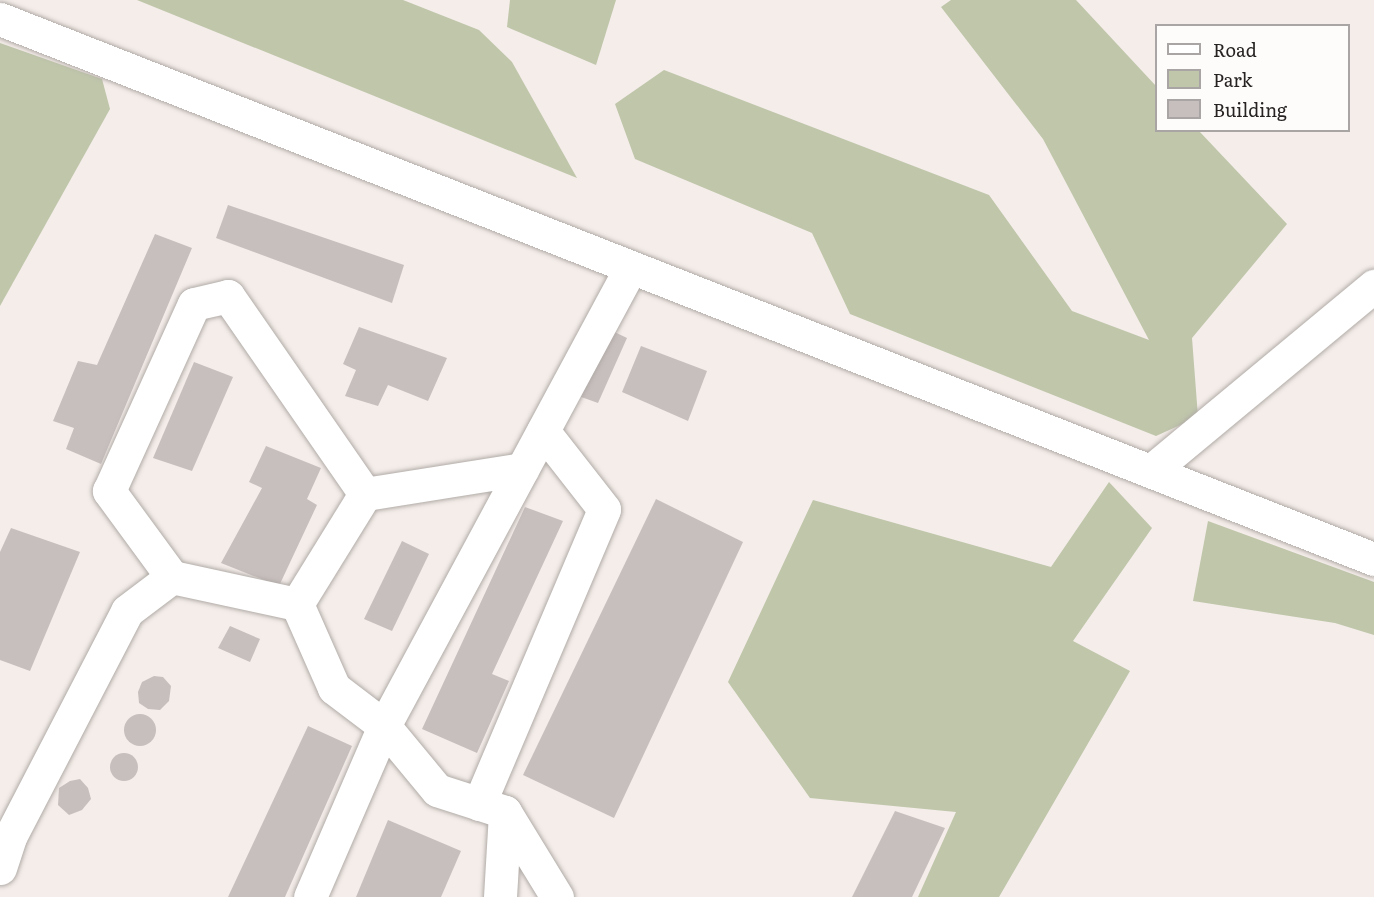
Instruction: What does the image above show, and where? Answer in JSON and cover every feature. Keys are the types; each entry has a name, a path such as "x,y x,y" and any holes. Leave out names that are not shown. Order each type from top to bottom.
{"main road":[{"path":"0,19 1374,559"},
{"path":"310,897 384,726 631,267"},
{"path":"1151,471 1374,286"},
{"path":"297,604 172,577 109,491 194,303 228,296 365,494"},
{"path":"500,897 492,808 604,509 543,430"},
{"path":"297,604 365,494 522,469"},
{"path":"0,868 10,837 127,611 172,577"},
{"path":"297,604 334,688 384,726 437,790 492,808 557,897"}],"green space":[{"path":"137,0 403,0 479,30 512,62 577,178"},
{"path":"510,0 616,0 596,65 507,27"},
{"path":"951,0 1076,0 1155,85 1155,132 1200,132 1287,224 1192,338 1198,417 1156,436 850,314 812,233 635,159 615,104 664,70 989,195 1072,311 1149,340 1043,139 941,7"},
{"path":"0,43 102,79 110,109 0,306"},
{"path":"1109,482 1152,528 1073,641 1130,671 999,897 918,897 956,812 810,798 728,682 813,500 1051,567"},
{"path":"1208,521 1374,582 1374,635 1335,623 1193,601"}],"building":[{"path":"228,205 404,265 392,303 216,238"},
{"path":"155,234 192,248 101,464 66,449 74,428 53,421 78,361 97,365"},
{"path":"602,326 627,338 598,403 570,393"},
{"path":"359,327 447,358 428,401 388,385 378,406 345,396 356,370 343,364"},
{"path":"641,346 707,371 688,421 622,392"},
{"path":"194,362 233,377 192,471 153,458"},
{"path":"266,446 321,468 307,499 317,505 279,586 221,563 262,488 249,482"},
{"path":"656,499 743,542 614,818 523,775"},
{"path":"525,507 563,521 492,674 509,681 477,753 422,729"},
{"path":"11,528 80,552 30,671 0,660 0,552"},
{"path":"402,541 429,554 392,631 364,619"},
{"path":"230,626 260,639 250,662 218,648"},
{"path":"154,676 163,677 171,686 169,701 160,710 148,709 139,703 138,692 142,682"},
{"path":"140,714 151,719 156,730 151,741 140,746 129,741 124,730 129,719"},
{"path":"308,726 352,746 285,897 228,897"},
{"path":"124,753 134,757 138,767 134,777 124,781 114,777 110,767 114,757"},
{"path":"80,779 88,788 91,799 82,810 69,815 58,805 59,788 70,781"},
{"path":"895,811 945,828 912,897 852,897"},
{"path":"388,820 461,851 441,897 356,897"}]}
